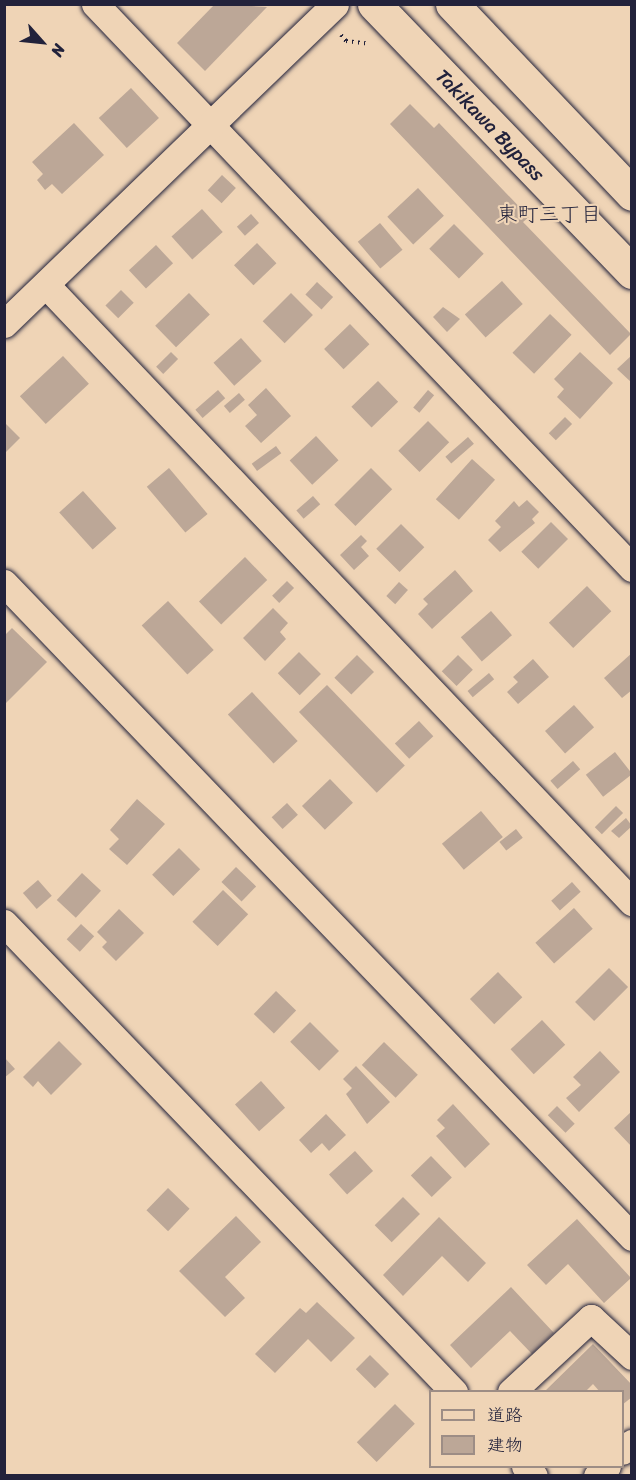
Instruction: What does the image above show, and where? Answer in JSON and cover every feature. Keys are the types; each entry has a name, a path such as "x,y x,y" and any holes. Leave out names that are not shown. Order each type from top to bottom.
{"highway":[{"name":"Takikawa Bypass","path":"374,4 632,272"},
{"path":"452,4 632,194"}],"street":[{"path":"95,4 632,568"},
{"path":"4,324 335,4"},
{"path":"46,285 632,902"},
{"path":"4,583 632,1237"},
{"path":"4,923 452,1390"},
{"path":"513,1390 591,1318 632,1356"}],"building":[{"path":"215,4 267,7 205,71 177,43"},
{"path":"131,88 159,118 127,148 99,118"},
{"path":"410,104 434,128 439,123 529,217 523,222 631,334 610,355 390,124"},
{"path":"74,123 104,155 62,194 52,184 45,190 37,180 43,174 32,162"},
{"path":"222,175 236,188 222,203 208,190"},
{"path":"418,188 444,216 413,244 387,217"},
{"path":"202,209 223,232 192,259 172,236"},
{"path":"251,214 259,223 245,236 237,227"},
{"path":"380,223 402,250 380,268 358,242"},
{"path":"454,224 484,254 459,278 429,249"},
{"path":"257,243 276,263 253,285 234,265"},
{"path":"156,245 173,263 146,289 129,270"},
{"path":"502,281 523,304 486,337 465,314"},
{"path":"317,282 333,297 321,309 305,294"},
{"path":"121,290 134,303 118,318 105,306"},
{"path":"189,293 210,315 176,347 155,326"},
{"path":"291,293 313,315 285,343 263,321"},
{"path":"443,307 460,319 447,332 433,317"},
{"path":"550,314 572,335 534,374 512,353"},
{"path":"350,324 369,344 344,369 324,349"},
{"path":"241,338 262,361 234,386 214,363"},
{"path":"171,352 178,359 163,374 156,367"},
{"path":"580,352 613,383 580,419 557,397 564,389 554,379"},
{"path":"632,355 632,383 617,369"},
{"path":"63,356 89,384 46,424 20,396"},
{"path":"378,381 398,402 372,428 351,407"},
{"path":"266,388 291,416 261,443 245,426 257,415 248,405"},
{"path":"218,390 225,398 203,418 195,410"},
{"path":"428,390 434,395 419,413 413,408"},
{"path":"239,393 245,400 230,413 224,406"},
{"path":"565,417 572,424 556,440 549,433"},
{"path":"428,421 449,442 420,472 398,451"},
{"path":"4,422 20,438 4,454"},
{"path":"316,436 339,460 312,485 290,461"},
{"path":"468,437 474,444 451,463 445,457"},
{"path":"276,446 281,453 257,471 252,464"},
{"path":"472,459 495,480 459,520 436,499"},
{"path":"169,468 208,514 185,533 147,487"},
{"path":"371,468 392,489 355,526 334,505"},
{"path":"83,491 116,528 93,550 59,512"},
{"path":"313,496 320,504 304,519 296,510"},
{"path":"527,500 539,512 532,519 535,523 500,552 488,540 501,527 495,521 514,501 519,507"},
{"path":"551,522 568,539 538,569 521,552"},
{"path":"401,524 424,547 400,572 376,549"},
{"path":"361,535 367,541 361,547 369,556 354,570 340,555"},
{"path":"245,557 267,580 221,624 199,601"},
{"path":"455,570 473,591 432,629 418,614 428,604 423,599"},
{"path":"287,581 294,588 279,603 272,596"},
{"path":"399,582 408,590 395,604 386,596"},
{"path":"587,586 611,611 573,648 549,623"},
{"path":"168,601 214,650 187,675 142,626"},
{"path":"273,608 288,623 280,632 286,639 265,661 243,638"},
{"path":"491,611 512,635 482,661 461,637"},
{"path":"12,628 47,662 4,705 4,636"},
{"path":"299,652 321,674 300,695 278,673"},
{"path":"632,653 632,690 622,698 604,678"},
{"path":"357,655 374,672 351,695 334,678"},
{"path":"458,655 473,670 457,686 442,671"},
{"path":"533,659 549,677 518,704 507,692 518,682 513,677"},
{"path":"489,673 494,679 473,697 468,691"},
{"path":"327,685 405,766 377,793 299,712"},
{"path":"252,692 298,741 274,764 228,715"},
{"path":"574,705 594,727 565,753 545,731"},
{"path":"419,721 433,736 409,759 395,744"},
{"path":"615,752 632,774 603,797 586,775"},
{"path":"573,761 580,769 558,789 550,781"},
{"path":"330,779 353,803 325,830 302,806"},
{"path":"137,799 165,824 127,865 109,849 119,839 110,830"},
{"path":"287,803 298,815 283,829 272,817"},
{"path":"616,806 623,813 602,834 595,827"},
{"path":"481,811 503,837 464,870 442,844"},
{"path":"626,818 632,826 619,838 611,831"},
{"path":"516,829 523,838 506,851 499,842"},
{"path":"179,848 200,869 173,896 152,875"},
{"path":"236,867 256,886 242,902 221,882"},
{"path":"82,873 101,891 76,918 57,900"},
{"path":"38,880 52,896 37,909 23,893"},
{"path":"572,882 581,892 560,910 551,901"},
{"path":"223,890 248,914 218,946 192,922"},
{"path":"574,908 593,929 554,964 535,943"},
{"path":"119,909 144,933 116,961 102,947 107,942 97,932"},
{"path":"81,924 94,936 80,952 67,939"},
{"path":"609,968 628,987 594,1021 575,1002"},
{"path":"498,972 522,997 494,1024 470,999"},
{"path":"276,991 296,1010 274,1033 254,1014"},
{"path":"542,1020 565,1045 534,1074 511,1049"},
{"path":"310,1022 339,1051 319,1071 290,1042"},
{"path":"59,1041 82,1064 51,1095 38,1081 33,1087 23,1077"},
{"path":"384,1042 418,1075 396,1098 362,1065"},
{"path":"600,1051 620,1072 579,1112 566,1098 581,1085 573,1077"},
{"path":"4,1057 15,1069 4,1078"},
{"path":"356,1066 390,1102 367,1124 346,1094 352,1088 343,1079"},
{"path":"261,1081 285,1108 259,1131 235,1104"},
{"path":"453,1104 490,1144 465,1168 436,1136 445,1128 437,1120"},
{"path":"557,1106 575,1124 565,1133 548,1115"},
{"path":"632,1111 632,1147 614,1128"},
{"path":"326,1114 346,1135 329,1151 322,1143 311,1153 299,1140"},
{"path":"355,1151 373,1171 347,1194 329,1174"},
{"path":"431,1156 452,1178 432,1197 411,1175"},
{"path":"168,1188 190,1209 168,1231 146,1210"},
{"path":"403,1197 420,1214 392,1242 375,1225"},
{"path":"236,1216 261,1242 225,1277 245,1298 225,1317 179,1271"},
{"path":"439,1217 486,1263 468,1282 442,1256 403,1296 383,1275"},
{"path":"577,1219 631,1278 604,1303 568,1264 546,1285 527,1265"},
{"path":"511,1287 554,1333 532,1354 510,1331 471,1368 450,1345"},
{"path":"317,1302 355,1338 331,1362 308,1339 275,1373 255,1354 300,1308 306,1313"},
{"path":"593,1344 632,1385 632,1397 624,1403 624,1390 598,1390 593,1384 587,1390 546,1390"},
{"path":"370,1355 389,1374 375,1388 356,1369"},
{"path":"395,1404 415,1424 377,1462 357,1442"}],"district":[{"name":"東町三丁目","path":"549,214"}]}
